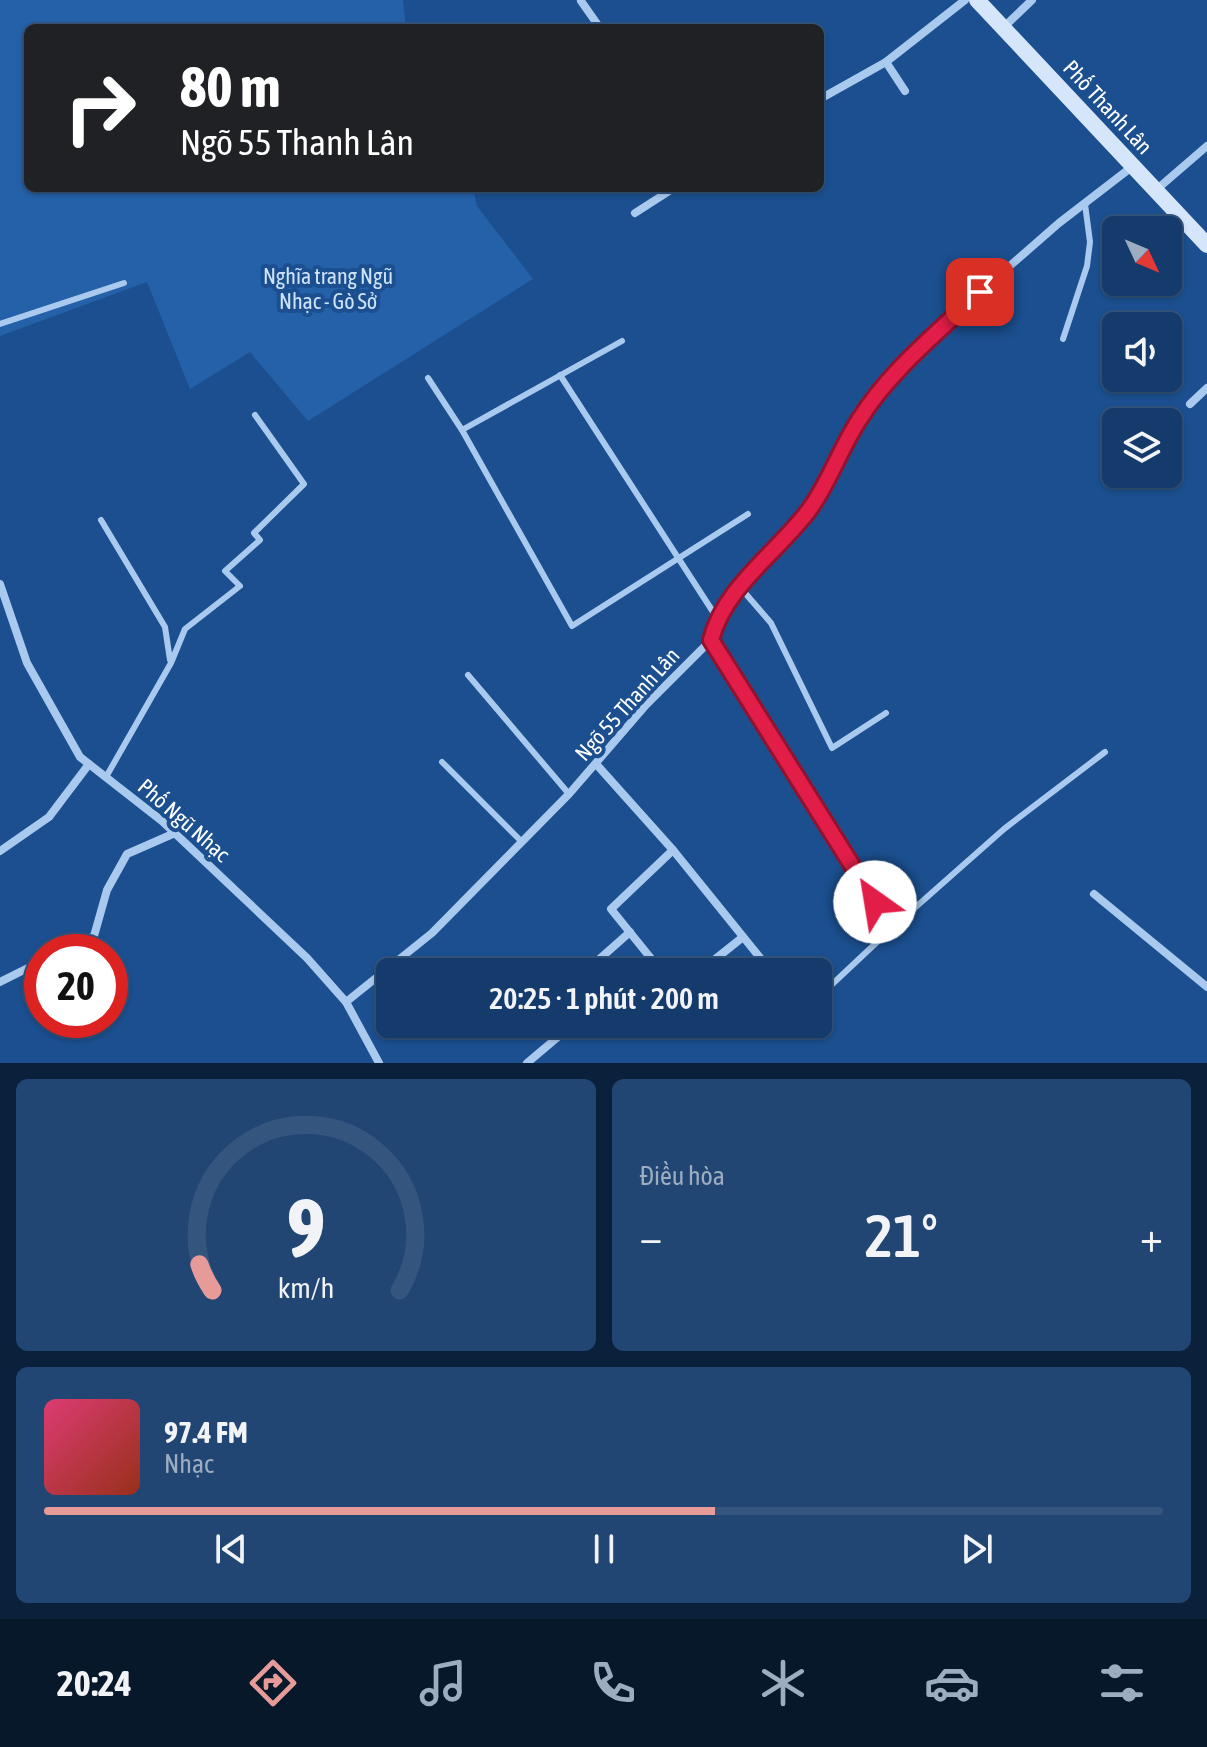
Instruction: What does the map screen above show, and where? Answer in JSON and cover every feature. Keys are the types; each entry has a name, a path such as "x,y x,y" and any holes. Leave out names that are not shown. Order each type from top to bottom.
{"street":[{"path":"824,97 886,62 965,0"},
{"name":"Phố Thanh Lân","path":"977,0 1207,245"},
{"path":"1004,27 1032,0"},
{"path":"581,1 597,24"},
{"path":"886,62 905,91"},
{"path":"1156,190 1207,146"},
{"name":"Ngõ 55 Thanh Lân","path":"346,1002 432,933 597,765 646,705 711,640 717,618 739,586 811,508 858,420 881,388 980,292 1133,166"},
{"path":"635,213 668,192"},
{"path":"1190,404 1207,388"},
{"name":"Phố Ngũ Nhạc","path":"0,584 27,663 80,757 175,833 307,958 346,1002 379,1063"},
{"path":"0,851 49,817 89,764"},
{"path":"597,765 673,850 760,958"},
{"path":"95,934 107,890 127,854 175,833"},
{"path":"651,958 611,909 673,850"},
{"path":"1094,894 1207,987"},
{"path":"601,958 630,932"},
{"path":"717,958 743,937"},
{"path":"0,982 24,970"},
{"path":"527,1063 557,1038"}],"lane":[{"path":"1063,339 1087,266 1090,242 1085,204"},
{"path":"0,324 124,283"},
{"path":"462,430 622,341"},
{"path":"560,375 717,618"},
{"path":"428,378 462,430 572,626 748,514"},
{"path":"106,777 171,663 185,629 240,586 225,571 260,540 254,533 304,484 255,415"},
{"path":"101,520 165,627 171,663"},
{"path":"739,586 771,623 832,748 886,713"},
{"path":"711,640 892,928"},
{"path":"468,675 569,794"},
{"path":"832,984 1004,829 1105,752"},
{"path":"442,762 522,842"}],"green space":[{"name":"Nghĩa trang Ngũ Nhạc - Gò Sở","path":"0,0 403,0 406,24 24,24 24,192 474,192 477,206 533,279 308,421 250,352 190,389 147,282 0,336"}],"route":[{"path":"875,902 711,640 717,618 739,586 779,547 811,508 858,420 881,388 980,292"}]}
